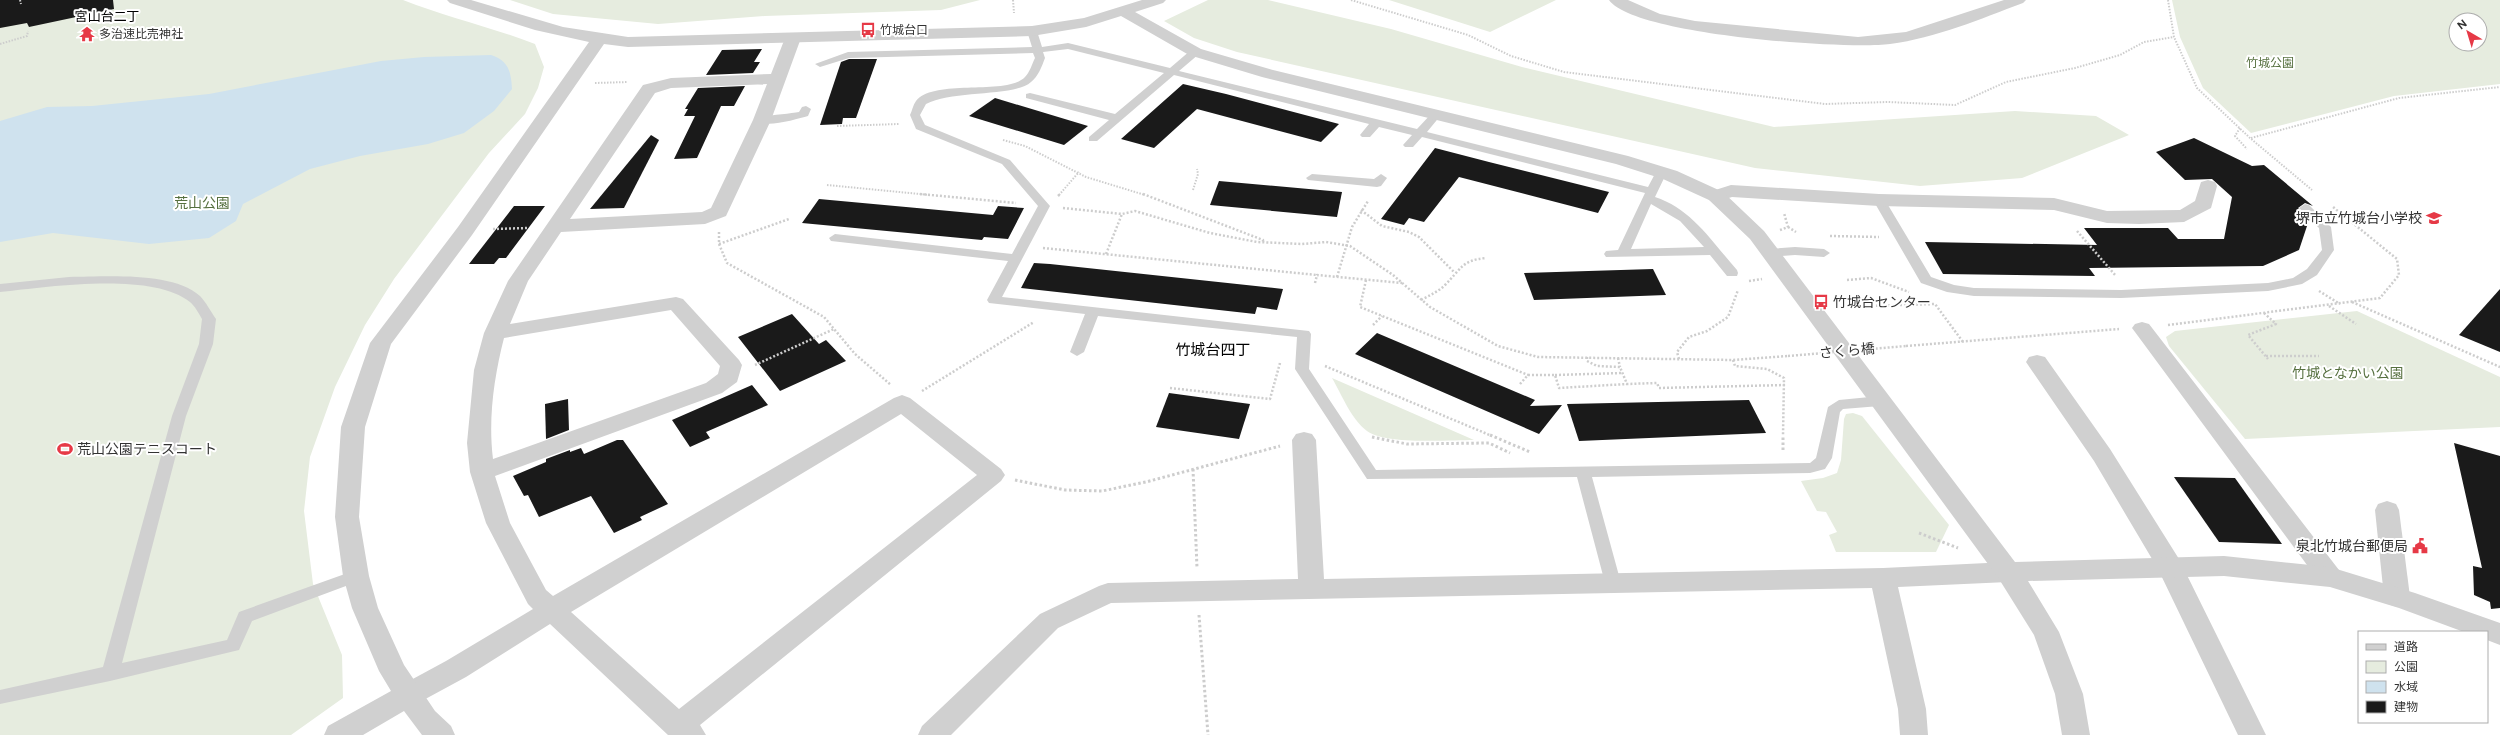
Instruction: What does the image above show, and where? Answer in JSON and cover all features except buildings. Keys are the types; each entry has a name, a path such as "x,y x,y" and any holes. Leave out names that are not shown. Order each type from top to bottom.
{"street":[{"path":"455,0 564,33 598,41 628,42 1032,31 1086,22 1125,12 1158,0"},
{"path":"1617,0 1634,10 1699,27 1869,42 1904,38 1935,30 2018,0"},
{"path":"1125,12 1195,52 1268,74 1622,160 1661,172 1716,196 1757,235 2008,572 2046,632 2069,694 2076,735"},
{"path":"556,226 705,218 713,216 719,212 762,120 793,38"},
{"path":"441,735 424,719 393,671 368,615 356,576 347,518 353,427 381,343 466,231 598,41"},
{"path":"338,735 456,669 550,611 905,401 993,475 685,731 550,611 536,597 498,523 482,472 479,443 484,370 495,333 518,280 649,89 658,85 777,79"},
{"path":"1716,196 1731,191 1879,200 2054,204 2107,217 2184,216 2204,204 2208,186"},
{"path":"482,472 714,388 729,377 731,365 676,303 495,333"},
{"path":"2142,328 2330,577"},
{"path":"2037,362 2102,455 2170,566 2252,735"},
{"path":"1304,440 1312,589"},
{"path":"2387,510 2397,597"},
{"path":"932,735 1049,621 1108,593 1883,578 2170,566 2224,566 2330,577 2397,597 2500,634"},
{"path":"1883,578 1912,709 1914,735"}],"lane":[{"path":"1032,31 1039,50 1040,58 1028,80 1022,85 940,93 920,102 915,115 920,127 1006,162 1049,203 1022,245 994,300 1048,308 1304,334 1302,369 1372,475 1810,468 1820,465 1824,458 1833,410 1839,406 1880,401"},
{"path":"820,64 848,55 1039,50 1068,46 1421,132 1649,195 1685,218 1732,273"},
{"path":"1093,139 1185,58 1195,52"},
{"path":"1030,96 1116,118"},
{"path":"762,120 786,120 804,114 806,108"},
{"path":"1410,145 1436,115"},
{"path":"1366,134 1377,122"},
{"path":"1626,253 1624,248 1661,172"},
{"path":"1312,178 1328,176 1379,181"},
{"path":"1879,200 1926,280 1952,289 1974,292 2131,293 2268,286 2297,281 2312,272 2328,250 2325,227 2305,208"},
{"path":"835,238 1015,258"},
{"path":"1610,254 1712,251"},
{"path":"1770,253 1795,251 1824,254"},
{"path":"0,288 70,281 133,281 165,284 195,299 209,319 206,344 179,416 110,674"},
{"path":"1076,352 1093,312"},
{"path":"1583,472 1613,583"},
{"path":"0,697 110,674 233,644 245,617 356,576"}],"path":[{"path":"20,0 21,4"},
{"path":"1352,0 1468,35 1511,56 1564,72 1825,104 1888,102 1955,105 2006,82 2075,68 2120,55 2144,42 2174,37"},
{"path":"2168,0 2174,37 2197,88 2250,138 2399,98 2500,87"},
{"path":"0,44 27,36 28,32"},
{"path":"594,83 643,81 658,85"},
{"path":"837,126 904,124"},
{"path":"2240,128 2237,130 2236,136 2247,149"},
{"path":"1193,190 1198,174 1197,169"},
{"path":"1049,203 1079,172 1086,177 1130,188 1263,240 1263,243"},
{"path":"1336,277 1344,245 1361,210 1379,190 1379,181"},
{"name":"さくら橋","path":"828,185 1049,203 1122,214 1135,211 1210,233 1263,243 1326,242 1350,246 1402,283 1430,307 1498,346 1538,357 1733,360 2142,328 2352,302 2500,367"},
{"path":"2054,204 2131,293"},
{"path":"1361,210 1382,226 1410,232 1419,237 1454,272"},
{"path":"1106,254 1122,214"},
{"path":"713,216 720,224 719,244 727,263 824,318 855,354 905,401 1046,315 1048,308"},
{"path":"719,244 789,219"},
{"path":"466,231 556,226"},
{"path":"1788,227 1790,230 1803,233"},
{"path":"1825,236 1881,238 1878,231"},
{"path":"1022,245 1402,283"},
{"path":"1421,300 1438,291 1454,272 1466,261 1486,258"},
{"path":"1315,283 1317,275"},
{"path":"1747,281 1768,278"},
{"path":"1847,280 1871,278 1916,294"},
{"path":"1366,280 1360,307 1528,375 1623,373"},
{"path":"1679,359 1677,352 1689,337 1707,331 1728,317 1738,289"},
{"path":"2330,296 2340,304"},
{"path":"1840,308 1935,304 1963,342"},
{"path":"2329,306 2356,324"},
{"path":"2263,312 2276,324 2248,335 2268,359"},
{"path":"1373,325 1382,316"},
{"path":"729,377 834,329"},
{"path":"2265,356 2319,356"},
{"path":"1587,357 1587,361 1592,365 1620,367"},
{"path":"1618,358 1627,384"},
{"path":"1733,360 1735,366 1743,368 1771,369 1784,378 1783,454"},
{"path":"1170,388 1270,399 1280,362"},
{"path":"1324,373 1320,366 1329,366 1534,454"},
{"path":"1520,384 1528,375"},
{"path":"1555,375 1559,388 1657,383 1659,388 1785,385"},
{"path":"1367,435 1374,438 1407,444 1489,443 1514,454"},
{"path":"993,475 1065,490 1102,491 1146,482 1304,440"},
{"path":"1919,532 1964,550"}],"green space":[{"name":"荒山公園","path":"0,0 403,0 535,44 544,67 538,88 525,114 489,153 394,279 365,325 335,387 310,457 304,511 313,584 342,655 343,698 291,735 0,735"},
{"path":"510,0 980,0 941,10 765,16 658,24 553,14"},
{"path":"1208,0 1268,0 1391,29 1522,67 1774,127 2015,111 2096,116 2129,135 2022,178 1920,186 1755,168 1237,52 1194,38 1164,21"},
{"path":"1389,0 1556,0 1490,32"},
{"name":"竹城公園","path":"2172,0 2500,0 2500,84 2394,96 2251,133 2203,88 2180,37"},
{"name":"竹城となかい公園","path":"2357,311 2500,377 2500,427 2245,439 2169,346 2166,337 2175,331"},
{"path":"1332,378 1474,440 1419,441 1388,438 1376,435 1367,431 1356,420"},
{"path":"1853,413 1862,416 1949,525 1936,552 1836,552 1829,535 1837,532 1826,512 1817,511 1801,481 1823,478 1837,473 1841,460 1844,419 1846,414"}],"water":[{"path":"491,55 502,60 508,68 511,77 512,89 494,111 464,133 428,144 360,156 310,169 243,204 236,221 209,238 149,244 53,233 0,242 0,121 47,107 92,106 209,94 381,61 424,57"}],"place":[{"name":"竹城台口","path":"868,30"},
{"name":"多治速比売神社","path":"87,34"},
{"name":"堺市立竹城台小学校","path":"2434,218"},
{"name":"竹城台センター","path":"1821,302"},
{"name":"荒山公園テニスコート","path":"65,449"},
{"name":"泉北竹城台郵便局","path":"2420,546"}],"district":[{"name":"宮山台二丁","path":"107,16"},
{"name":"竹城台四丁","path":"1213,350"}]}
